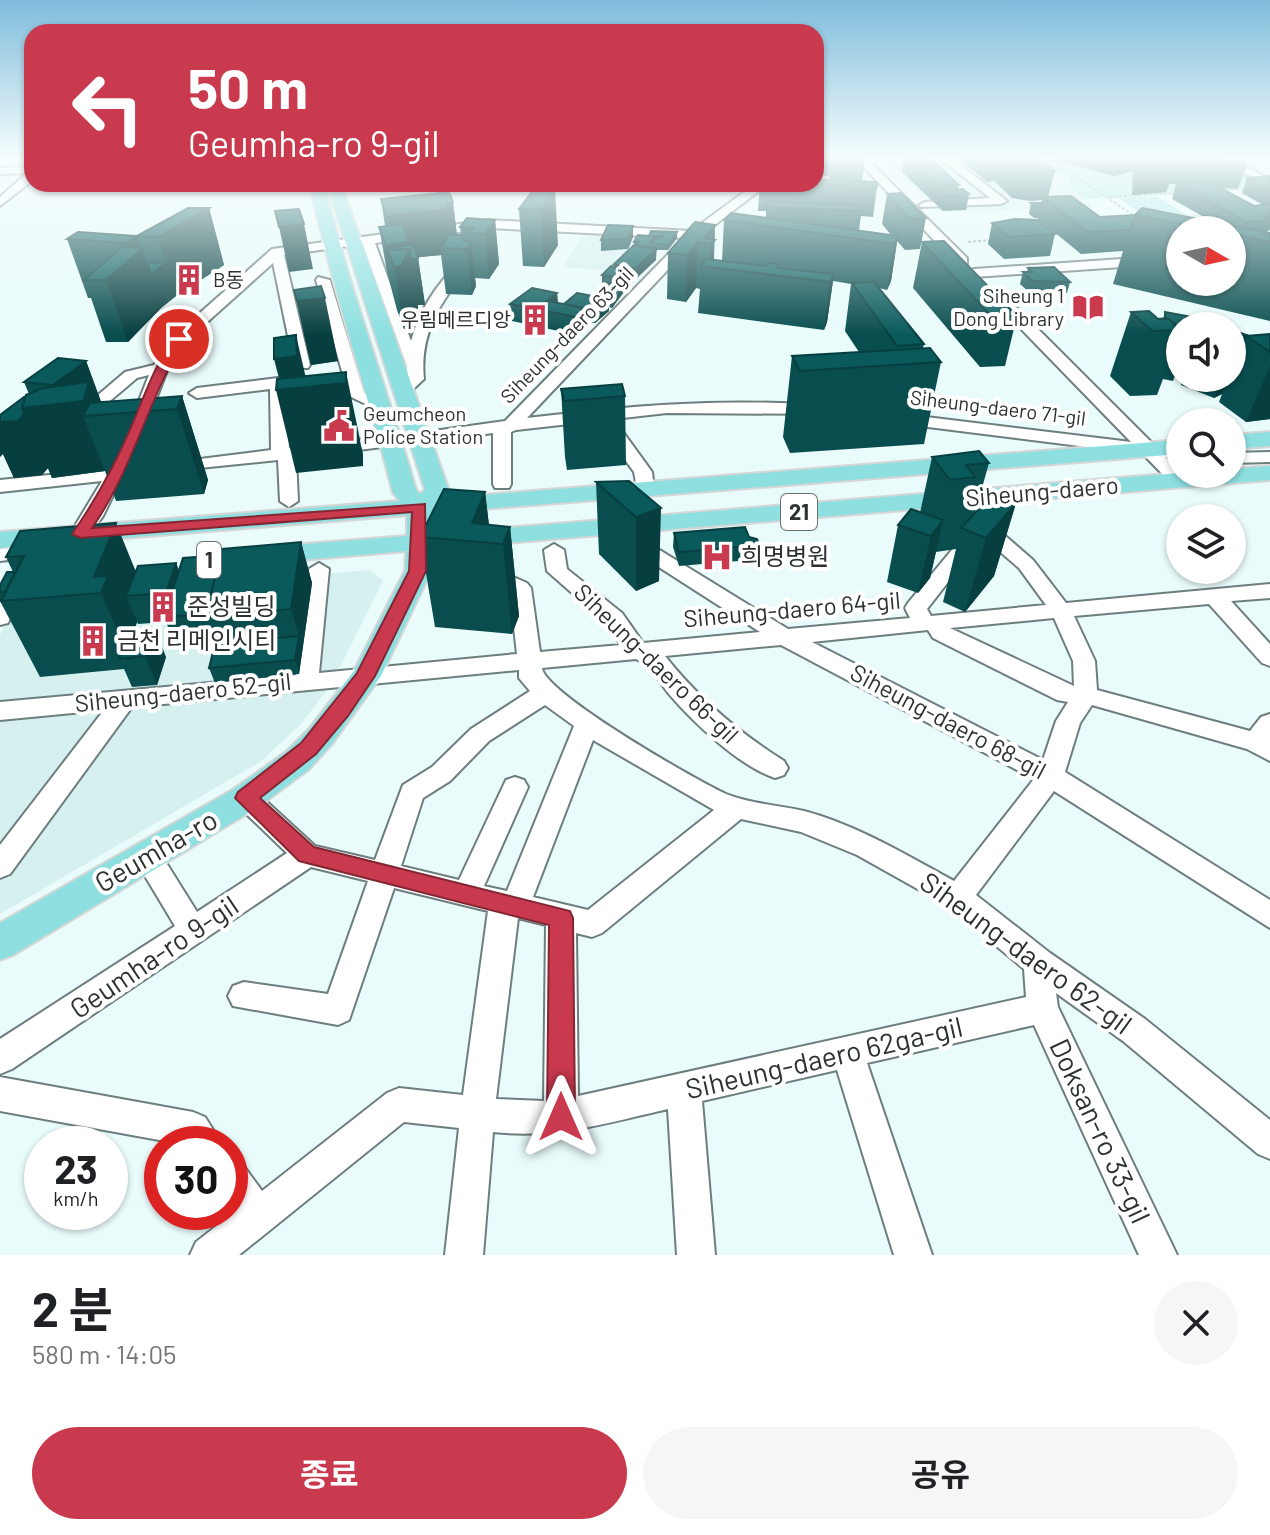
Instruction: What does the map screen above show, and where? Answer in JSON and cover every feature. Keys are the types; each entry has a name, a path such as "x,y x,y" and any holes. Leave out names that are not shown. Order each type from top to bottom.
{"main road":[{"path":"324,218 405,493 420,507"},
{"name":"Geumha-ro","path":"0,943 246,798 304,753 341,711 366,676 418,571 420,507 437,491 419,438 408,380 350,218"},
{"path":"1246,441 1270,439"},
{"name":"Siheung-daero","path":"0,540 1166,448"},
{"name":"Siheung-daero","path":"1246,475 1270,473"},
{"name":"Siheung-daero","path":"236,558 1166,482"},
{"path":"10,577 49,573"}],"street":[{"name":"Siheung-daero 63-gil","path":"419,438 505,428 694,235 717,218"},
{"path":"919,218 1166,467"},
{"path":"80,534 138,428 160,368 179,339 277,252 360,240 694,235"},
{"path":"408,380 418,337 447,280 465,264 478,237"},
{"path":"277,252 331,390"},
{"path":"974,273 1166,260"},
{"path":"323,280 331,390"},
{"path":"63,427 131,375 160,368"},
{"path":"197,393 278,383 289,501"},
{"path":"278,396 331,390 380,404"},
{"path":"502,484 505,428 606,415 727,405 829,411"},
{"path":"606,415 610,429 643,472 645,489"},
{"name":"Siheung-daero 71-gil","path":"891,418 1046,434 1166,451"},
{"path":"0,485 390,441"},
{"path":"1246,458 1270,457"},
{"path":"0,485 24,464"},
{"path":"0,555 39,552 210,523"},
{"name":"Siheung-daero 68-gil","path":"636,525 644,549 783,636 1051,776 1270,915"},
{"path":"958,897 1051,776 1068,721 1086,695 1084,661 1061,611 1026,564 988,531 977,532 916,608 941,633 1065,694 1086,695 1265,739"},
{"name":"Siheung-daero 66-gil","path":"554,550 557,571 614,618 636,650 655,658 678,689 732,740 775,768"},
{"name":"Siheung-daero 62-gil","path":"488,554 488,572 520,588 531,678 545,693 587,723 717,801 804,822 867,847 958,897 1039,963 1134,1030 1270,1142"},
{"path":"307,681 319,569"},
{"path":"0,618 10,577"},
{"name":"Siheung-daero 64-gil","path":"527,660 1214,596 1264,595"},
{"path":"1214,596 1270,658"},
{"path":"366,676 527,660"},
{"name":"Siheung-daero 52-gil","path":"0,711 366,676"},
{"path":"244,996 338,1010 412,792 441,774 480,735 545,693"},
{"path":"0,866 125,699"},
{"path":"464,1255 477,1115 509,905 587,723"},
{"path":"466,895 515,787"},
{"path":"246,798 307,855 592,924 737,807"},
{"name":"Geumha-ro 9-gil","path":"0,1058 307,855"},
{"path":"147,856 193,930"},
{"path":"561,918 561,1117"},
{"path":"1039,963 1042,1008"},
{"name":"Siheung-daero 62ga-gil","path":"209,1255 399,1105 528,1119 561,1117 1042,1008"},
{"name":"Doksan-ro 33-gil","path":"1042,1008 1158,1255"},
{"path":"848,1054 913,1255"},
{"path":"684,1090 696,1255"},
{"path":"0,1094 176,1126"},
{"path":"248,1202 258,1216"}],"path":[{"path":"1135,218 1143,223"},
{"path":"968,242 1004,240"}],"shaded area":[{"path":"1146,218 1166,218 1166,230 1163,230"},
{"path":"584,233 638,236 629,255 619,254 610,271 563,267"},
{"path":"370,570 383,581 340,667 332,672 0,703 0,635 18,599"},
{"path":"322,687 327,690 301,724 260,762 0,914 0,718"}],"building":[{"path":"171,218 192,218 158,237 137,236"},
{"path":"277,218 302,218 304,224 279,227"},
{"path":"467,218 495,220 485,234 469,233 473,228 460,227"},
{"path":"764,218 898,236 894,244 724,220"},
{"path":"1069,218 1134,218 1130,230 1088,232"},
{"path":"1246,218 1266,218 1270,220 1246,222"},
{"path":"1015,219 1038,220 1055,234 1009,237 992,223"},
{"path":"695,222 715,225 704,238 715,240 711,244 698,242 687,255 668,253"},
{"path":"402,224 409,242 386,245 379,227"},
{"path":"608,225 633,226 628,239 601,240"},
{"path":"1246,228 1270,233 1270,242 1246,237"},
{"path":"651,231 677,232 668,245 657,244 655,248 635,245 638,235 649,236"},
{"path":"78,232 137,236 126,243 67,239"},
{"path":"449,235 461,235 464,241 471,241 467,249 441,248"},
{"path":"944,241 1017,316 992,317 922,242"},
{"path":"413,245 418,258 411,259 410,249 387,250 389,259 385,248"},
{"path":"634,245 656,249 636,268 614,264"},
{"path":"122,247 143,248 106,280 84,280"},
{"path":"410,249 401,266 395,268 387,250"},
{"path":"706,259 767,266 769,263 779,264 777,268 834,274 830,282 700,266"},
{"path":"147,262 166,263 151,274"},
{"path":"611,266 634,269 626,278 602,275"},
{"path":"1054,267 1070,282 1032,281 1023,272 1032,272 1028,268"},
{"path":"874,282 924,344 897,346 852,283"},
{"path":"605,283 625,285 612,302 593,296"},
{"path":"321,286 325,298 297,301 294,290"},
{"path":"532,288 557,293 547,301 586,308 576,317 510,304"},
{"path":"577,293 608,299 594,311 564,304"},
{"path":"1149,311 1158,319 1166,318 1166,330 1152,331 1131,312"},
{"path":"1270,334 1270,352 1246,336"},
{"path":"296,335 297,356 274,359 274,338"},
{"path":"930,348 941,362 800,371 792,356"},
{"path":"58,358 86,361 53,385 24,382"},
{"path":"346,372 346,383 276,390 277,379"},
{"path":"89,382 83,401 22,408 26,395 43,388"},
{"path":"622,384 625,396 564,401 561,389"},
{"path":"182,396 177,409 83,416 90,403"},
{"path":"24,397 24,414 18,421 0,422 0,415"},
{"path":"979,451 989,463 966,465 975,477 950,480 932,457"},
{"path":"629,481 661,508 636,517 596,482"},
{"path":"444,489 485,492 472,523 510,527 503,544 420,537"},
{"path":"992,495 1016,503 986,538 961,528"},
{"path":"911,509 943,520 931,536 898,525"},
{"path":"116,523 94,577 108,576 101,593 1,601 24,556 6,557 20,531"},
{"path":"745,527 749,537 757,539 761,549 752,549 751,546 679,552 674,533"},
{"path":"301,542 291,609 205,617 222,549"},
{"path":"221,555 206,614 164,617 183,558"},
{"path":"176,563 166,593 126,596 138,566"},
{"path":"7,572 14,574 5,592 0,592 0,585"},
{"path":"155,629 145,656 119,659 129,630"},
{"path":"299,636 295,660 209,668 215,644"}],"place":[{"name":"B동","path":"189,280"},
{"name":"Siheung 1 Dong Library","path":"1088,307"},
{"name":"우림메르디앙","path":"535,320"},
{"name":"Geumcheon Police Station","path":"339,426"},
{"name":"희명병원","path":"717,557"},
{"name":"준성빌딩","path":"163,607"},
{"name":"금천 리메인시티","path":"93,641"}],"route":[{"path":"179,339 160,368 138,428 93,516 80,534 420,507 418,571 366,676 320,737 297,761 246,798 307,855 561,918 561,1117"}]}
